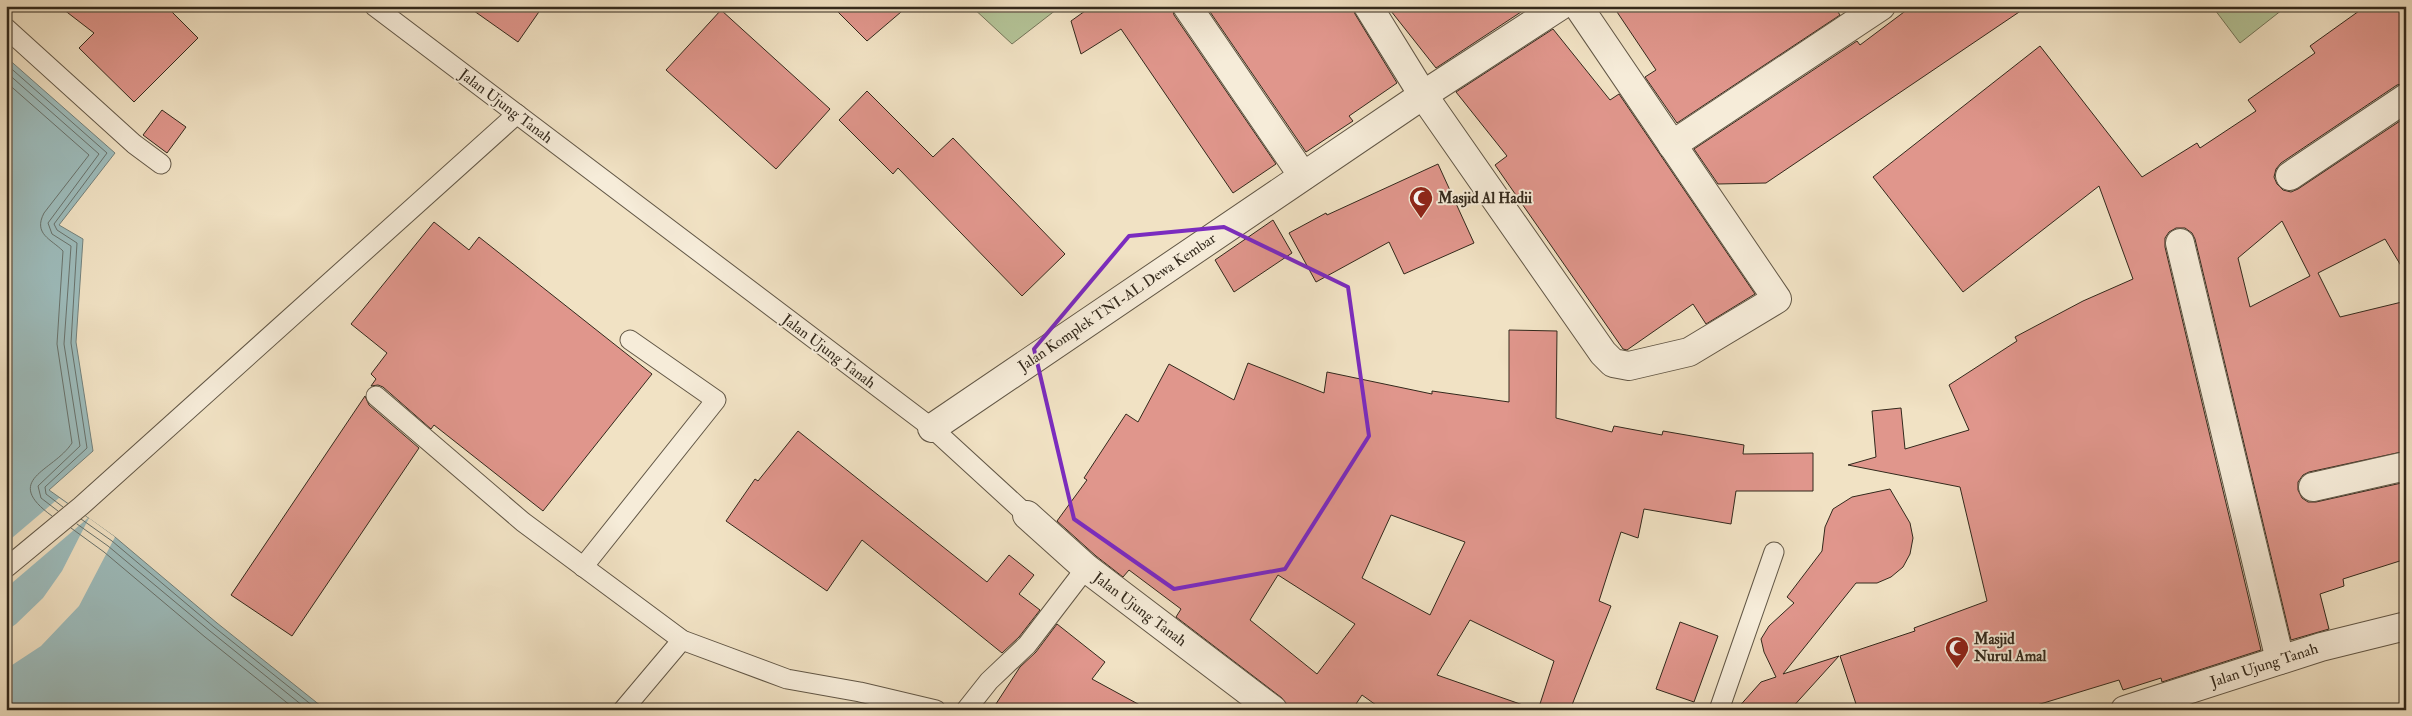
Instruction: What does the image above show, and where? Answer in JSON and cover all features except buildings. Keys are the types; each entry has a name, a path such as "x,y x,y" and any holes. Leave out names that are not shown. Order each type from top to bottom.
{"street":[{"path":"1187,6 1303,176"},
{"path":"1368,6 1423,95 1613,363 1629,366 1689,352 1777,299 1578,6"},
{"name":"Jalan Komplek TNI-AL Dewa Kembar","path":"932,428 1423,95 1560,6"},
{"path":"1672,145 1881,6"},
{"path":"2290,176 2406,98"},
{"path":"2180,242 2280,660"},
{"path":"2313,487 2406,466"},
{"name":"Jalan Ujung Tanah","path":"1027,514 1086,568 1273,710"},
{"name":"Jalan Ujung Tanah","path":"2125,710 2321,647 2406,626"}],"lane":[{"name":"Jalan Ujung Tanah","path":"374,6 932,428 1027,514"},
{"path":"6,28 134,144 161,164"},
{"path":"6,568 81,506 517,114"},
{"path":"583,567 716,400 630,340"},
{"path":"376,396 523,522 682,640 787,679 860,692 936,710"},
{"path":"1719,710 1774,552"},
{"path":"966,710 989,681 1027,645 1086,568"},
{"path":"622,710 682,640"}],"highlighted area":[{"path":"1224,227 1348,287 1369,436 1285,569 1174,589 1074,519 1034,349 1129,236"}],"green space":[{"path":"971,6 1061,6 1012,44"},
{"path":"2212,6 2287,6 2240,43"}],"water":[{"path":"6,57 115,153 59,225 83,239 76,342 93,451 49,490 115,537 217,623 326,710 6,710"}],"pier":[{"path":"59,498 88,518 6,588 6,543"},
{"path":"89,518 115,537 79,606 41,646 6,669 6,631 43,598 62,571"}],"place":[{"name":"Masjid Al Hadii","path":"1421,219"},
{"name":"Masjid Nurul Amal","path":"1957,669"}]}
